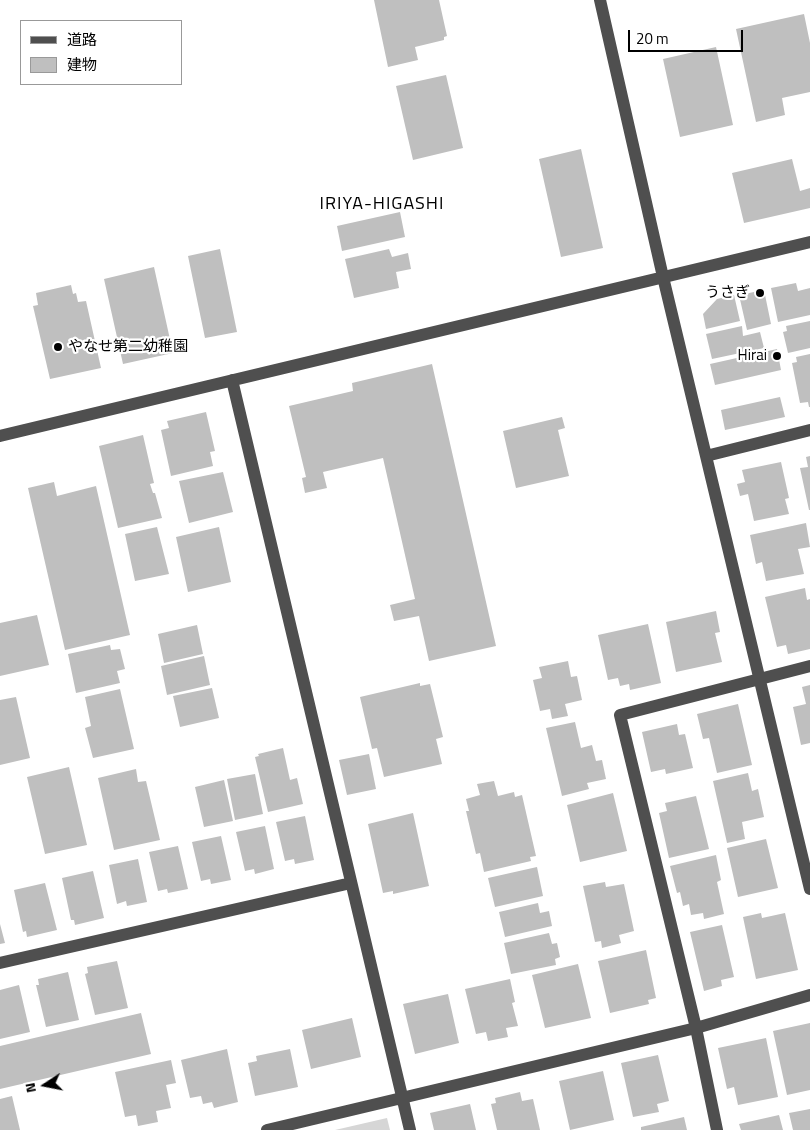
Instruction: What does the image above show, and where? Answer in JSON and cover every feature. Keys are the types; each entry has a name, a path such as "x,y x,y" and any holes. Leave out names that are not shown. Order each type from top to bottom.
{"street":[{"path":"600,0 663,277 810,889"},
{"path":"0,436 810,242"},
{"path":"232,380 410,1130"},
{"path":"706,456 810,430"},
{"path":"717,1130 696,1028 620,715 810,666"},
{"path":"0,963 351,883"},
{"path":"267,1130 696,1028 810,995"}],"shaded area":[{"path":"387,1118 390,1130 335,1130"}],"building":[{"path":"374,0 439,0 447,36 444,37 444,40 415,47 418,60 388,67"},
{"path":"804,14 810,43 810,92 782,98 785,115 756,122 736,29"},
{"path":"716,47 733,125 680,137 663,59"},
{"path":"446,75 463,148 413,160 396,86"},
{"path":"581,149 603,248 561,257 539,159"},
{"path":"792,159 800,191 810,188 810,208 744,223 732,173"},
{"path":"400,212 405,237 342,251 337,226"},
{"path":"220,249 237,332 205,338 188,256"},
{"path":"389,249 392,257 408,253 411,269 396,272 399,288 354,298 345,259"},
{"path":"154,267 173,353 123,364 104,279"},
{"path":"796,283 798,291 810,288 810,315 778,322 771,288"},
{"path":"71,285 73,294 76,293 78,302 86,301 101,368 50,379 33,306 38,305 36,293"},
{"path":"764,290 771,324 747,330 739,295"},
{"path":"734,295 740,321 706,329 703,314 717,299"},
{"path":"810,321 810,348 788,353 783,332 787,331 786,326"},
{"path":"742,326 743,336 760,332 764,348 712,359 706,334"},
{"path":"777,349 781,370 715,385 710,364"},
{"path":"810,354 809,407 808,402 800,403 792,363 797,362 796,357"},
{"path":"432,364 496,646 429,661 419,616 394,621 390,605 415,599 383,458 323,472 327,488 305,493 302,478 306,477 289,406 353,391 352,383"},
{"path":"780,397 785,417 725,430 721,410"},
{"path":"206,412 215,451 210,452 213,466 171,476 161,430 169,428 167,421"},
{"path":"562,417 565,428 558,430 569,476 516,488 503,431"},
{"path":"143,435 154,483 150,484 153,493 155,493 162,518 118,528 99,446"},
{"path":"810,456 809,510 800,468 808,467 806,457"},
{"path":"781,462 789,498 785,499 789,514 754,521 748,494 740,496 737,484 745,482 742,470"},
{"path":"223,472 233,512 189,523 179,481"},
{"path":"54,482 57,496 96,486 130,635 65,650 28,488"},
{"path":"806,523 810,547 798,549 804,574 766,581 762,562 756,564 750,535"},
{"path":"157,527 169,574 135,581 125,534"},
{"path":"219,527 231,582 188,592 176,537"},
{"path":"805,588 807,600 810,599 810,649 788,654 786,645 777,647 765,597"},
{"path":"716,611 720,632 715,633 722,662 676,672 666,622"},
{"path":"37,615 49,665 0,676 0,623"},
{"path":"648,624 661,683 630,690 629,684 620,686 618,678 608,680 598,635"},
{"path":"197,625 203,654 164,663 158,634"},
{"path":"110,645 111,650 120,649 125,669 117,671 120,683 76,693 68,654"},
{"path":"204,656 210,685 167,695 161,666"},
{"path":"568,661 571,677 577,676 582,700 565,704 568,716 552,719 550,709 540,711 533,680 542,678 539,667"},
{"path":"420,683 420,686 430,684 443,737 436,739 442,764 384,777 377,748 372,749 360,697"},
{"path":"810,685 810,743 801,745 793,707 806,704 802,687"},
{"path":"212,688 219,718 180,727 173,696"},
{"path":"120,689 134,749 93,758 85,728 91,726 85,697"},
{"path":"16,697 30,758 0,765 0,700"},
{"path":"738,704 752,765 717,773 709,738 703,739 697,714"},
{"path":"575,722 581,748 592,745 596,761 602,760 606,779 587,783 589,789 562,796 546,728"},
{"path":"677,724 679,735 685,734 693,768 666,774 665,769 651,772 642,732"},
{"path":"283,748 290,780 297,778 303,804 268,812 255,757 259,756 258,754"},
{"path":"369,754 376,789 347,795 339,760"},
{"path":"69,767 87,845 45,854 27,777"},
{"path":"136,769 138,782 146,781 160,840 114,850 98,778"},
{"path":"748,773 752,791 758,789 764,817 742,822 745,839 727,843 713,781"},
{"path":"255,774 263,814 235,820 227,779"},
{"path":"224,780 233,821 204,827 195,787"},
{"path":"494,781 498,796 514,792 515,797 522,795 536,856 530,857 531,861 484,872 480,853 476,854 466,811 469,811 466,799 480,795 477,784"},
{"path":"613,793 627,851 580,862 567,805"},
{"path":"696,796 709,849 669,858 659,813 667,811 665,803"},
{"path":"413,813 429,886 393,894 393,891 383,893 368,824"},
{"path":"305,816 314,860 295,864 294,859 285,861 276,822"},
{"path":"265,826 274,869 255,874 254,869 245,871 236,832"},
{"path":"221,836 231,880 211,884 210,879 201,881 192,842"},
{"path":"766,839 778,888 738,897 727,848"},
{"path":"178,846 188,889 168,893 167,889 158,891 149,852"},
{"path":"716,855 721,880 717,882 724,914 704,919 703,913 691,915 689,904 683,906 680,892 677,893 670,866"},
{"path":"138,859 147,902 127,906 126,901 117,904 109,865"},
{"path":"537,867 543,896 495,907 488,878"},
{"path":"93,871 104,918 75,925 74,920 71,920 62,878"},
{"path":"605,882 606,887 624,884 634,931 619,935 621,943 602,948 601,941 595,942 583,886"},
{"path":"45,883 57,930 27,937 26,931 23,932 14,890"},
{"path":"538,903 540,913 549,911 552,926 505,937 499,912"},
{"path":"761,913 762,918 785,913 798,970 756,979 743,917"},
{"path":"0,924 5,943 0,944"},
{"path":"722,925 734,977 721,980 722,986 704,991 690,932"},
{"path":"549,933 552,944 557,943 560,957 555,959 556,965 511,974 504,943"},
{"path":"646,950 656,998 648,1000 649,1004 610,1013 598,961"},
{"path":"117,961 128,1008 95,1015 85,974 88,973 87,967"},
{"path":"578,964 591,1018 545,1028 532,975"},
{"path":"68,972 79,1020 46,1027 36,985 39,985 38,979"},
{"path":"510,979 515,1002 512,1003 518,1026 506,1028 508,1037 488,1041 486,1032 476,1034 465,989"},
{"path":"19,985 30,1032 0,1039 0,990"},
{"path":"448,994 459,1043 415,1054 403,1004"},
{"path":"141,1013 151,1054 0,1089 0,1046"},
{"path":"352,1018 361,1057 311,1069 302,1030"},
{"path":"810,1023 810,1090 787,1095 773,1031"},
{"path":"766,1038 778,1097 738,1105 734,1087 727,1089 718,1048"},
{"path":"227,1049 238,1102 214,1108 212,1102 203,1104 201,1096 190,1098 181,1060"},
{"path":"290,1049 298,1087 255,1096 248,1063 257,1061 256,1056"},
{"path":"658,1055 669,1101 657,1104 659,1112 633,1117 621,1063"},
{"path":"171,1060 176,1083 166,1085 171,1108 156,1111 158,1122 138,1126 136,1115 125,1117 115,1072"},
{"path":"603,1071 614,1120 570,1130 559,1081"},
{"path":"520,1092 522,1101 533,1099 540,1130 497,1130 491,1104 496,1103 495,1098"},
{"path":"12,1096 20,1130 0,1130 0,1099"},
{"path":"470,1104 476,1130 434,1130 430,1113"},
{"path":"810,1109 810,1130 793,1130 789,1113"},
{"path":"779,1115 783,1130 741,1130 739,1124"},
{"path":"684,1117 687,1130 641,1130 641,1127"}],"place":[{"name":"うさぎ","path":"760,293"},
{"name":"やなせ第二幼稚園","path":"58,347"},
{"name":"Hirai","path":"777,356"}],"district":[{"name":"IRIYA-HIGASHI","path":"382,205"}]}
